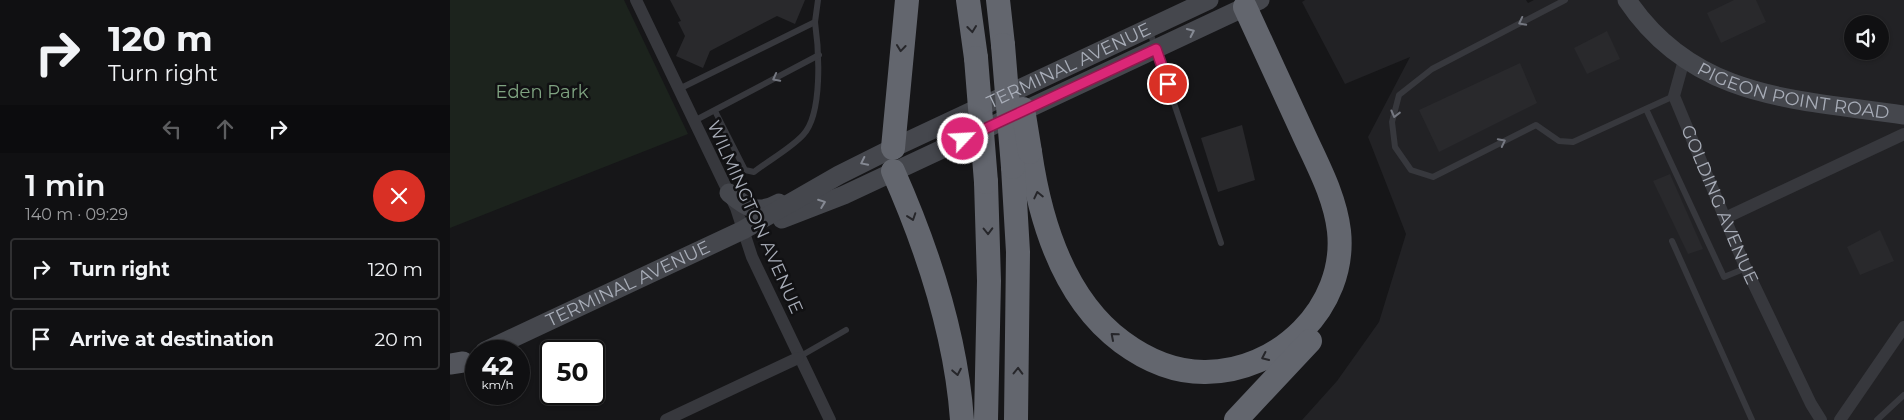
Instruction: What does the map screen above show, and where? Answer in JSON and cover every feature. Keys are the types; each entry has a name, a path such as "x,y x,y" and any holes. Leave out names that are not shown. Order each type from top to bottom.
{"highway":[{"path":"893,148 907,0"},
{"path":"968,0 976,58 986,182 989,281 986,420"},
{"path":"1000,0 1008,41 1021,160 1016,420"},
{"path":"1021,160 1064,268 1094,315 1121,341 1159,362 1177,369 1202,372 1239,367 1284,346 1311,322 1327,296 1337,266 1339,230 1326,184 1252,2"},
{"path":"1236,420 1306,345 1328,317 1342,288 1350,243 1348,214 1341,189 1252,2"},
{"path":"893,172 907,203 945,314 959,381 962,420"}],"main road":[{"name":"TERMINAL AVENUE","path":"508,340 743,230 839,175 893,148 1209,0"},
{"path":"1628,0 1652,34 1684,60"},
{"name":"TERMINAL AVENUE","path":"743,230 770,224 844,195 1252,2"},
{"name":"PIGEON POINT ROAD","path":"1684,60 1720,80 1755,91 1904,115"},
{"path":"893,148 893,172"},
{"path":"729,194 744,206 768,209 818,182 839,175"}],"street":[{"name":"WILMINGTON AVENUE","path":"636,0 729,194 752,257 798,358 830,420"},
{"path":"1674,96 1684,60"},
{"name":"GOLDING AVENUE","path":"1674,96 1746,268 1812,404 1822,420"},
{"path":"1725,218 1904,134"},
{"path":"1840,420 1904,327"},
{"path":"666,420 798,358"}],"lane":[{"path":"715,110 745,170 754,172 804,134 814,117 819,56 815,22 818,0"},
{"path":"1565,0 1432,70 1399,95 1392,122 1395,147 1411,170 1433,177 1536,125 1559,141 1572,142 1674,96"},
{"path":"679,89 815,22"},
{"path":"1149,28 1220,243"},
{"path":"694,121 819,56"},
{"path":"1646,109 1724,277 1746,268"},
{"path":"1672,241 1752,420"},
{"path":"798,358 846,330"},
{"path":"1878,420 1904,395"}],"shaded area":[{"path":"1305,0 1526,0 1528,3 1534,0 1904,0 1904,420 1302,420 1337,381 1379,322 1406,234 1368,137 1410,57 1345,84 1302,2"}],"green space":[{"name":"Eden Park","path":"450,0 624,0 688,134 450,228"}],"building":[{"path":"670,0 805,0 795,24 777,16 710,51 703,68 676,56 685,36 678,22 681,21"},
{"path":"1734,0 1756,0 1766,22 1721,43 1707,13"},
{"path":"1607,31 1620,59 1587,74 1574,48"},
{"path":"1520,63 1537,103 1439,152 1419,110"},
{"path":"1242,125 1255,180 1218,192 1201,138"},
{"path":"1670,174 1703,249 1688,254 1653,181"},
{"path":"1880,230 1894,261 1860,275 1847,247"}],"route":[{"path":"963,139 1156,49 1168,84"}]}
